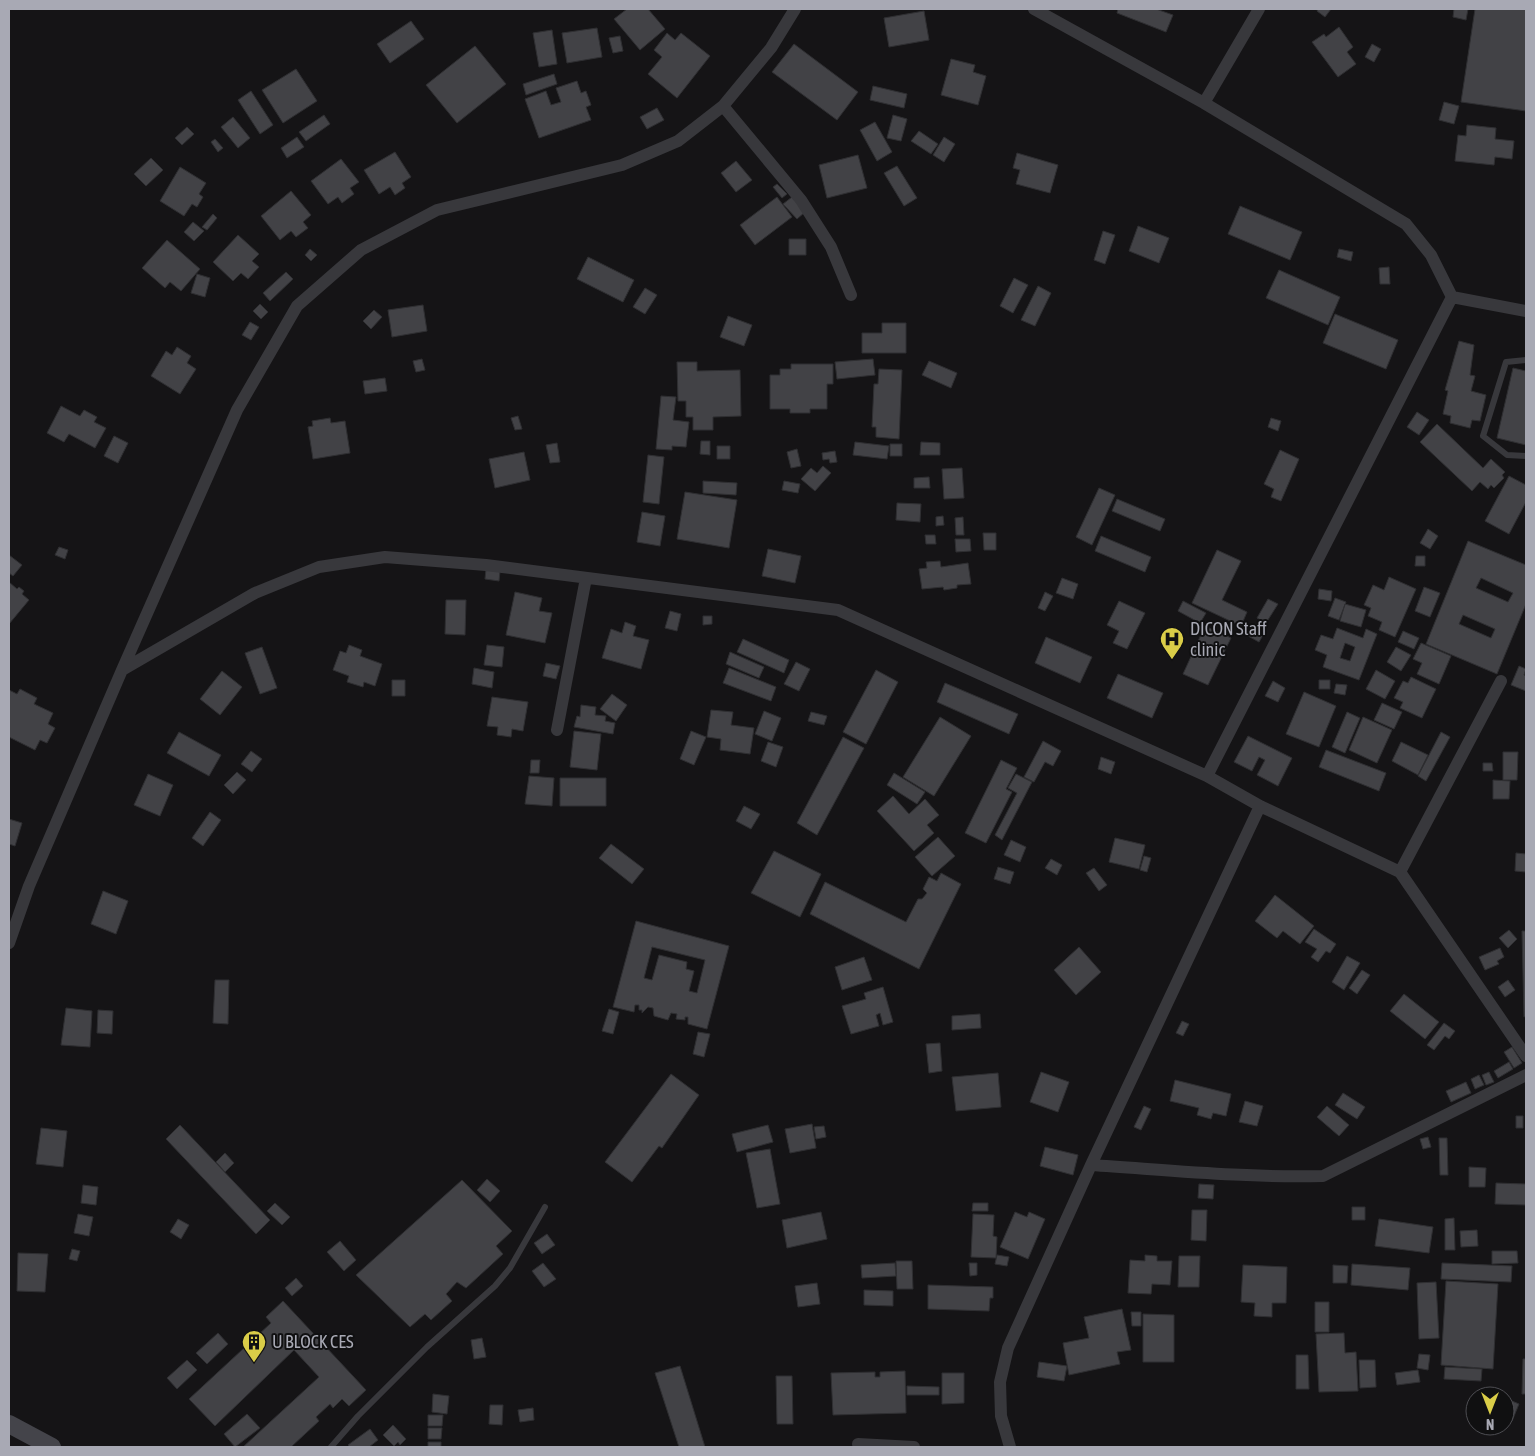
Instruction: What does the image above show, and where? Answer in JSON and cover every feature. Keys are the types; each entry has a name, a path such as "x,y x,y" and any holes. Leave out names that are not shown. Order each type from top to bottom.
{"street":[{"path":"9,943 29,886 237,410 297,306 361,250 437,210 622,165 678,141 723,106 771,48 795,9"},
{"path":"1034,9 1204,103 1406,224 1431,255 1452,297"},
{"path":"1204,103 1259,9"},
{"path":"723,106 801,200 831,247 851,296"},
{"path":"1452,297 1526,311"},
{"path":"1207,776 1452,297"},
{"path":"122,670 255,592 319,567 385,557 486,565 838,610 1207,776 1260,806 1400,872 1526,1056"},
{"path":"557,730 586,578"},
{"path":"1400,872 1501,682"},
{"path":"1010,1447 1001,1416 1000,1382 1008,1348 1091,1165 1260,806"},
{"path":"1091,1165 1216,1174 1289,1177 1323,1176 1526,1075"},
{"path":"9,1424 52,1447"},
{"path":"858,1444 914,1447"}],"lane":[{"path":"1526,360 1506,362 1483,436 1507,455 1526,456"},
{"path":"331,1447 358,1416 431,1343 495,1286 510,1268 545,1207"}],"building":[{"path":"627,9 648,9 665,29 640,50 614,19"},
{"path":"1118,9 1156,9 1173,15 1166,32 1117,13"},
{"path":"1318,9 1331,9 1325,17 1317,11"},
{"path":"1454,9 1468,9 1466,20 1453,17"},
{"path":"1475,9 1526,9 1526,111 1461,102"},
{"path":"924,11 929,40 889,47 884,18"},
{"path":"411,21 424,39 390,63 377,44"},
{"path":"1339,27 1353,47 1347,52 1356,64 1338,77 1312,42 1324,34 1326,37"},
{"path":"597,28 602,57 567,63 562,33"},
{"path":"552,30 557,64 539,67 533,33"},
{"path":"667,33 675,40 681,33 710,56 677,98 648,74 662,57 654,50"},
{"path":"620,36 623,51 613,53 609,38"},
{"path":"794,44 858,92 837,120 772,72"},
{"path":"1372,44 1381,49 1374,62 1365,57"},
{"path":"475,46 506,84 457,123 426,85"},
{"path":"951,59 975,65 973,72 986,76 978,105 941,95"},
{"path":"296,69 317,101 283,123 262,90"},
{"path":"554,74 557,84 526,95 523,84"},
{"path":"577,81 581,93 586,91 591,105 586,107 591,120 539,138 525,99 546,91 551,105 561,102 556,88"},
{"path":"873,86 907,94 904,108 870,100"},
{"path":"251,91 273,125 260,134 238,100"},
{"path":"1444,102 1459,106 1454,124 1439,120"},
{"path":"657,108 664,120 647,129 640,117"},
{"path":"324,115 330,124 306,141 299,132"},
{"path":"893,115 907,119 901,141 887,138"},
{"path":"233,117 250,138 238,148 221,127"},
{"path":"875,122 892,152 877,161 860,130"},
{"path":"1467,125 1496,128 1495,139 1514,141 1512,159 1495,157 1494,165 1455,161 1458,135 1466,136"},
{"path":"187,127 194,134 182,145 175,138"},
{"path":"919,131 938,144 931,154 911,141"},
{"path":"297,137 304,147 287,158 281,148"},
{"path":"944,137 955,144 944,162 933,155"},
{"path":"215,139 223,148 218,152 211,142"},
{"path":"395,152 411,177 402,183 405,188 395,195 390,187 379,194 364,170"},
{"path":"1017,153 1058,165 1050,193 1016,184 1020,170 1013,168"},
{"path":"858,155 867,188 827,198 819,165"},
{"path":"151,158 163,170 146,186 134,174"},
{"path":"341,159 359,182 350,188 354,194 342,203 338,197 328,204 311,181"},
{"path":"736,161 752,180 736,192 721,173"},
{"path":"897,166 917,198 904,206 884,173"},
{"path":"180,167 206,183 199,194 203,197 197,207 192,204 184,216 160,201"},
{"path":"777,184 787,194 782,198 773,187"},
{"path":"291,191 311,215 303,222 308,228 296,237 291,231 280,240 261,216"},
{"path":"777,197 792,217 755,245 740,225"},
{"path":"792,197 805,212 797,219 783,204"},
{"path":"1240,206 1302,232 1290,260 1228,234"},
{"path":"213,214 217,218 207,230 202,227"},
{"path":"193,222 204,231 194,241 184,232"},
{"path":"1138,226 1169,238 1159,263 1129,251"},
{"path":"1103,231 1115,235 1105,264 1094,260"},
{"path":"238,235 259,254 252,261 259,267 248,279 241,273 233,281 213,262"},
{"path":"789,239 806,239 806,255 789,255"},
{"path":"167,240 200,269 181,291 170,282 165,288 142,268"},
{"path":"310,249 317,255 311,261 305,255"},
{"path":"1339,249 1353,252 1351,261 1337,257"},
{"path":"588,257 634,280 623,302 577,279"},
{"path":"1389,267 1390,284 1380,284 1379,268"},
{"path":"1279,270 1340,297 1328,325 1266,298"},
{"path":"286,272 293,279 270,301 263,293"},
{"path":"197,274 210,278 205,297 191,293"},
{"path":"1014,278 1028,285 1013,313 1000,306"},
{"path":"1038,286 1051,293 1035,326 1021,320"},
{"path":"645,288 657,295 645,314 633,307"},
{"path":"260,304 268,312 261,319 253,311"},
{"path":"423,305 427,331 392,337 388,310"},
{"path":"374,310 382,317 371,329 363,321"},
{"path":"1335,314 1398,340 1386,369 1323,343"},
{"path":"728,316 752,325 744,346 720,337"},
{"path":"250,322 259,327 251,340 242,335"},
{"path":"882,323 906,323 906,353 862,353 862,333 882,333"},
{"path":"1459,341 1474,345 1470,375 1475,376 1471,391 1486,395 1480,421 1472,420 1470,428 1450,423 1451,416 1443,414 1448,391 1445,390"},
{"path":"177,347 191,356 187,363 196,369 180,394 151,376 166,351 172,355"},
{"path":"422,359 425,370 416,372 413,361"},
{"path":"873,359 875,375 837,379 835,362"},
{"path":"929,361 957,373 951,388 922,375"},
{"path":"677,362 697,362 697,371 740,370 741,416 713,417 713,430 693,430 693,417 686,417 686,401 678,401"},
{"path":"791,364 833,364 833,384 827,384 827,409 810,409 810,413 790,413 790,409 770,409 770,375 780,375 780,369 791,369"},
{"path":"1513,368 1526,371 1526,445 1497,438"},
{"path":"879,369 902,370 899,439 876,437 876,427 872,427 874,384 878,384"},
{"path":"385,378 387,391 365,394 363,381"},
{"path":"661,396 676,397 673,420 689,422 686,447 672,446 672,450 656,449"},
{"path":"61,406 80,416 84,410 97,417 94,422 106,428 95,448 69,434 64,442 47,433"},
{"path":"1417,412 1429,420 1419,435 1407,427"},
{"path":"518,416 522,429 515,430 511,418"},
{"path":"330,418 331,423 345,421 350,453 313,459 308,427 313,426 312,421"},
{"path":"1271,418 1281,421 1278,431 1268,427"},
{"path":"1437,424 1483,468 1491,459 1505,472 1502,475 1504,478 1494,488 1491,485 1488,489 1480,482 1472,491 1420,442"},
{"path":"114,436 128,443 118,463 104,456"},
{"path":"701,441 710,441 710,455 700,454"},
{"path":"855,442 889,446 887,459 853,455"},
{"path":"921,442 940,443 940,455 920,455"},
{"path":"557,443 560,462 550,463 546,445"},
{"path":"890,444 902,444 902,456 890,456"},
{"path":"717,446 730,446 730,459 717,459"},
{"path":"797,449 801,466 791,468 787,452"},
{"path":"1280,450 1299,459 1281,501 1271,497 1274,489 1264,484"},
{"path":"835,451 837,462 830,463 829,459 823,460 822,453"},
{"path":"524,452 530,480 495,488 489,459"},
{"path":"648,455 664,457 659,504 643,502"},
{"path":"823,466 831,473 815,491 801,479 811,468 817,473"},
{"path":"962,468 964,498 944,499 942,469"},
{"path":"1509,476 1526,485 1526,502 1509,534 1485,521"},
{"path":"929,477 930,488 914,488 914,478"},
{"path":"703,481 737,483 736,495 703,493"},
{"path":"784,481 800,484 798,493 782,490"},
{"path":"1099,488 1115,495 1092,545 1076,537"},
{"path":"685,492 737,500 729,548 677,539"},
{"path":"1117,499 1165,519 1160,531 1112,511"},
{"path":"897,503 921,504 920,522 896,520"},
{"path":"642,512 665,516 660,546 637,542"},
{"path":"943,516 944,525 936,526 936,517"},
{"path":"963,517 964,535 956,535 955,518"},
{"path":"1428,529 1438,536 1430,549 1420,543"},
{"path":"983,533 996,533 996,550 984,550"},
{"path":"925,535 935,535 936,544 926,544"},
{"path":"1101,536 1151,557 1145,572 1095,551"},
{"path":"955,539 970,539 971,551 956,552"},
{"path":"1468,541 1526,565 1526,604 1497,674 1426,644","holes":["1481,578 1513,593 1508,602 1476,588","1463,615 1495,629 1491,638 1459,624"]},
{"path":"59,547 68,550 65,559 55,555"},
{"path":"768,549 801,556 795,583 762,576"},
{"path":"1217,550 1241,561 1222,600 1247,612 1241,626 1192,603"},
{"path":"9,555 22,565 13,576 9,573"},
{"path":"1416,556 1425,556 1425,566 1415,566"},
{"path":"940,561 941,567 968,563 971,584 957,585 957,588 944,590 943,587 922,589 919,569 927,568 926,562"},
{"path":"486,569 500,571 499,581 485,579"},
{"path":"1389,577 1416,589 1395,637 1379,630 1382,622 1368,616 1371,608 1364,605 1373,585 1384,590"},
{"path":"1062,578 1078,584 1073,599 1056,593"},
{"path":"9,582 17,589 19,587 24,591 22,594 29,600 9,624"},
{"path":"1424,587 1440,593 1430,617 1415,611"},
{"path":"1319,589 1332,591 1331,601 1318,599"},
{"path":"515,592 542,598 539,611 552,613 545,643 506,635"},
{"path":"1045,592 1053,596 1045,611 1038,608"},
{"path":"1335,598 1346,602 1339,620 1328,616"},
{"path":"1268,599 1278,604 1266,623 1257,618"},
{"path":"446,600 466,600 465,635 445,634"},
{"path":"1119,601 1145,613 1127,649 1113,643 1119,631 1107,625"},
{"path":"1183,601 1206,613 1200,623 1178,611"},
{"path":"1345,604 1366,610 1361,627 1340,621"},
{"path":"670,611 681,614 677,631 665,628"},
{"path":"703,616 712,616 712,624 703,625"},
{"path":"625,622 636,626 633,636 649,640 641,669 602,658 611,629 622,633"},
{"path":"1255,624 1266,630 1259,642 1248,636"},
{"path":"1205,626 1231,638 1208,685 1183,674"},
{"path":"1337,628 1363,638 1366,629 1377,634 1359,680 1323,667 1327,655 1315,650 1321,635 1333,639","holes":["1345,643 1355,647 1350,661 1340,658"]},
{"path":"1403,631 1419,638 1414,649 1398,642"},
{"path":"1046,637 1092,657 1080,683 1035,663"},
{"path":"743,639 789,660 784,673 737,652"},
{"path":"1421,643 1451,656 1439,684 1417,674 1422,663 1413,659"},
{"path":"349,645 362,650 360,656 382,664 375,686 364,682 363,687 347,682 349,676 333,670 340,651 346,653"},
{"path":"487,645 504,647 502,667 484,665"},
{"path":"262,647 277,688 260,694 245,653"},
{"path":"1396,647 1411,655 1401,671 1387,662"},
{"path":"730,652 764,667 759,678 726,664"},
{"path":"796,662 810,669 799,691 784,684"},
{"path":"546,663 560,666 556,679 543,676"},
{"path":"1519,666 1526,669 1524,675 1526,676 1526,691 1511,685"},
{"path":"474,668 494,672 492,688 472,684"},
{"path":"729,668 776,687 771,701 723,683"},
{"path":"876,670 898,682 866,744 843,732"},
{"path":"1376,670 1395,681 1385,699 1366,689"},
{"path":"222,671 242,687 220,715 200,699"},
{"path":"1118,674 1163,693 1152,718 1107,698"},
{"path":"1411,677 1436,689 1422,718 1400,708 1403,702 1394,698 1403,681 1408,683"},
{"path":"392,680 405,680 405,696 392,696"},
{"path":"1319,680 1330,680 1330,689 1319,689"},
{"path":"1273,681 1285,688 1278,702 1265,696"},
{"path":"945,683 1018,714 1009,734 937,702"},
{"path":"1336,684 1347,685 1345,695 1334,693"},
{"path":"20,689 37,698 34,704 53,713 48,724 55,728 47,743 40,740 35,750 9,737 9,690 17,694"},
{"path":"1304,692 1336,706 1319,747 1286,734"},
{"path":"612,694 627,705 616,721 600,709"},
{"path":"492,697 528,702 523,731 512,729 511,737 497,735 498,727 487,726"},
{"path":"1382,703 1402,712 1394,729 1374,720"},
{"path":"581,705 596,707 595,715 606,716 605,721 615,723 613,734 574,727 577,716 580,717"},
{"path":"711,710 733,712 731,725 754,728 750,754 720,750 721,739 707,737"},
{"path":"764,711 781,718 772,741 755,734"},
{"path":"811,712 827,716 824,725 808,721"},
{"path":"1347,712 1360,718 1345,753 1332,747"},
{"path":"940,717 971,736 934,796 903,777"},
{"path":"1363,717 1392,730 1377,763 1349,750"},
{"path":"574,731 601,734 597,770 570,767"},
{"path":"691,731 706,737 694,765 680,759"},
{"path":"179,732 221,755 209,776 167,753"},
{"path":"1441,732 1450,737 1426,781 1418,776"},
{"path":"1248,736 1292,758 1278,786 1257,775 1265,760 1259,757 1252,771 1234,762"},
{"path":"843,737 864,748 817,835 797,823"},
{"path":"1043,741 1061,751 1053,766 1045,762 1034,782 1024,777"},
{"path":"768,742 783,747 776,767 761,761"},
{"path":"1401,742 1428,755 1418,775 1392,761"},
{"path":"1326,750 1386,773 1379,791 1319,767"},
{"path":"251,751 262,759 252,772 241,764"},
{"path":"1503,752 1518,752 1517,780 1503,780"},
{"path":"1101,757 1115,762 1111,774 1098,769"},
{"path":"531,760 540,760 539,773 530,773"},
{"path":"1001,760 1017,768 1006,789 1012,792 986,843 965,833"},
{"path":"1483,763 1492,763 1493,771 1483,771"},
{"path":"237,772 246,780 233,794 224,785"},
{"path":"894,773 925,792 917,804 887,785"},
{"path":"148,774 173,785 160,816 134,805"},
{"path":"1016,774 1032,782 1002,840 995,835 1017,793 1008,788"},
{"path":"529,776 554,778 552,806 525,804"},
{"path":"560,778 606,778 606,806 560,806"},
{"path":"1493,780 1510,781 1509,799 1493,799"},
{"path":"893,796 909,814 925,799 939,815 927,825 934,833 914,851 877,811"},
{"path":"744,806 760,814 751,829 736,821"},
{"path":"210,812 221,820 203,846 192,838"},
{"path":"9,819 22,823 15,846 9,844"},
{"path":"938,837 955,856 932,876 915,857"},
{"path":"1115,838 1145,845 1139,869 1109,862"},
{"path":"1011,840 1026,847 1020,862 1004,855"},
{"path":"611,844 644,869 632,884 599,858"},
{"path":"774,851 821,874 800,917 751,893"},
{"path":"1516,853 1526,854 1526,872 1515,871"},
{"path":"1144,856 1151,858 1147,872 1140,870"},
{"path":"1051,859 1062,865 1057,875 1045,868"},
{"path":"998,867 1014,872 1010,884 994,879"},
{"path":"1094,868 1107,885 1099,891 1086,873"},
{"path":"941,873 961,884 919,969 810,914 825,882 906,922 918,899 922,899 927,893 923,889 929,877 937,881"},
{"path":"103,891 128,901 116,934 91,924"},
{"path":"1275,895 1314,926 1300,944 1283,931 1277,938 1255,921"},
{"path":"636,921 729,946 707,1029 688,1024 688,1017 685,1017 685,1020 676,1019 677,1014 671,1013 668,1020 654,1016 653,1008 648,1007 642,1013 642,1010 639,1010 639,1005 635,1005 634,1012 613,1007","holes":["652,947 705,960 697,993 689,991 694,971 686,969 687,962 659,955 652,980 644,978"]},
{"path":"1314,929 1336,944 1330,953 1326,951 1318,962 1311,957 1317,949 1305,942"},
{"path":"1509,930 1517,939 1508,948 1499,938"},
{"path":"1522,931 1526,931 1526,1016 1524,1017"},
{"path":"1079,947 1101,972 1076,995 1054,970"},
{"path":"1500,948 1504,957 1497,961 1499,964 1485,970 1479,957"},
{"path":"1347,956 1360,963 1344,990 1332,982"},
{"path":"864,957 872,980 842,990 835,967"},
{"path":"1362,970 1370,975 1357,994 1349,988"},
{"path":"215,980 229,980 228,1024 213,1023"},
{"path":"1508,980 1515,990 1505,997 1498,987"},
{"path":"883,987 893,1022 883,1025 880,1013 876,1015 879,1026 851,1034 842,1006 866,999 864,993"},
{"path":"1404,994 1439,1022 1425,1039 1390,1011"},
{"path":"66,1008 92,1011 90,1047 61,1045"},
{"path":"609,1009 619,1012 613,1034 602,1031"},
{"path":"98,1010 113,1011 112,1034 97,1033"},
{"path":"980,1014 981,1028 952,1030 952,1016"},
{"path":"1182,1021 1189,1024 1183,1036 1176,1033"},
{"path":"1444,1023 1455,1031 1449,1039 1445,1036 1434,1050 1427,1045"},
{"path":"698,1032 710,1034 704,1057 693,1054"},
{"path":"940,1043 942,1071 929,1073 926,1044"},
{"path":"1512,1047 1522,1063 1514,1068 1504,1052"},
{"path":"1509,1062 1513,1069 1498,1078 1494,1071"},
{"path":"1041,1072 1069,1082 1058,1112 1030,1102"},
{"path":"1489,1072 1494,1082 1486,1085 1482,1075"},
{"path":"998,1073 1001,1107 956,1111 952,1077"},
{"path":"671,1074 699,1095 662,1148 659,1146 632,1182 605,1162"},
{"path":"1479,1075 1484,1085 1475,1089 1471,1079"},
{"path":"1175,1080 1231,1094 1226,1116 1213,1113 1211,1119 1197,1115 1199,1108 1170,1101"},
{"path":"1466,1082 1471,1093 1451,1102 1446,1091"},
{"path":"1343,1093 1365,1107 1357,1119 1335,1105"},
{"path":"1245,1101 1263,1106 1257,1126 1239,1122"},
{"path":"1144,1106 1151,1109 1141,1130 1134,1127"},
{"path":"1327,1106 1349,1125 1339,1136 1317,1117"},
{"path":"1516,1116 1523,1116 1523,1128 1516,1128"},
{"path":"812,1124 816,1148 790,1153 785,1129"},
{"path":"180,1125 270,1220 256,1234 166,1139"},
{"path":"768,1125 773,1142 737,1152 732,1134"},
{"path":"824,1126 826,1137 816,1139 814,1127"},
{"path":"41,1128 67,1131 63,1167 36,1164"},
{"path":"1428,1137 1431,1147 1423,1149 1420,1139"},
{"path":"1439,1138 1447,1138 1448,1175 1440,1175"},
{"path":"1045,1147 1078,1155 1073,1175 1040,1166"},
{"path":"770,1149 780,1204 757,1208 746,1153"},
{"path":"225,1153 234,1163 225,1172 216,1162"},
{"path":"1469,1167 1486,1168 1485,1187 1469,1187"},
{"path":"487,1179 500,1191 490,1202 477,1190"},
{"path":"462,1180 512,1231 496,1246 503,1254 466,1288 457,1282 446,1294 452,1301 431,1320 425,1314 410,1327 356,1275"},
{"path":"1496,1183 1526,1184 1526,1205 1495,1204"},
{"path":"1199,1184 1214,1185 1213,1199 1198,1198"},
{"path":"83,1185 98,1187 96,1205 81,1203"},
{"path":"275,1203 290,1217 282,1225 267,1211"},
{"path":"973,1203 988,1203 988,1211 972,1211"},
{"path":"1352,1207 1365,1207 1365,1220 1352,1220"},
{"path":"1192,1210 1207,1210 1206,1241 1191,1240"},
{"path":"821,1212 827,1239 787,1248 782,1220"},
{"path":"1015,1212 1027,1217 1029,1212 1045,1219 1028,1259 1000,1247"},
{"path":"78,1214 93,1217 89,1236 74,1233"},
{"path":"973,1214 994,1215 993,1236 997,1237 996,1258 971,1257"},
{"path":"1454,1218 1455,1250 1445,1250 1445,1219"},
{"path":"178,1219 189,1225 181,1239 170,1232"},
{"path":"1379,1219 1433,1227 1429,1253 1375,1246"},
{"path":"1477,1230 1478,1246 1461,1247 1460,1231"},
{"path":"547,1234 555,1245 542,1254 534,1243"},
{"path":"340,1241 356,1260 344,1271 327,1252"},
{"path":"72,1249 80,1251 77,1261 69,1259"},
{"path":"1492,1251 1517,1251 1518,1263 1492,1264"},
{"path":"18,1253 48,1254 45,1292 17,1291"},
{"path":"997,1255 1009,1257 1007,1266 995,1264"},
{"path":"1145,1255 1157,1256 1157,1261 1172,1261 1170,1285 1152,1284 1151,1294 1128,1293 1130,1260 1145,1261"},
{"path":"1179,1256 1200,1256 1199,1287 1178,1287"},
{"path":"896,1261 912,1261 913,1289 897,1289"},
{"path":"543,1263 556,1279 544,1287 532,1271"},
{"path":"895,1263 896,1276 862,1278 861,1265"},
{"path":"969,1263 977,1263 977,1275 970,1276"},
{"path":"1442,1263 1512,1266 1511,1282 1441,1279"},
{"path":"1352,1264 1410,1268 1408,1290 1351,1285"},
{"path":"1243,1265 1287,1267 1286,1303 1272,1303 1272,1317 1254,1316 1255,1303 1241,1302"},
{"path":"1333,1265 1348,1266 1347,1283 1333,1283"},
{"path":"296,1278 303,1286 292,1296 285,1288"},
{"path":"1446,1281 1498,1284 1493,1369 1441,1365"},
{"path":"1436,1282 1439,1338 1419,1339 1417,1283"},
{"path":"817,1283 820,1304 798,1307 795,1286"},
{"path":"928,1285 993,1287 993,1298 990,1298 989,1311 928,1309"},
{"path":"864,1290 893,1291 893,1306 864,1305"},
{"name":"U BLOCK CES","path":"283,1301 366,1390 349,1406 342,1399 333,1408 330,1404 316,1417 319,1421 291,1447 243,1447 319,1377 294,1350 215,1426 189,1399 271,1323 266,1317"},
{"path":"1315,1302 1329,1302 1329,1332 1315,1332"},
{"path":"1122,1309 1131,1350 1117,1352 1120,1364 1069,1375 1063,1343 1089,1338 1084,1317"},
{"path":"1131,1312 1141,1312 1141,1326 1132,1326"},
{"path":"1143,1314 1174,1315 1174,1362 1143,1362"},
{"path":"218,1333 228,1344 207,1364 196,1353"},
{"path":"1344,1333 1345,1353 1356,1352 1358,1391 1319,1392 1316,1334"},
{"path":"482,1338 486,1357 474,1359 471,1340"},
{"path":"1419,1354 1430,1355 1428,1370 1417,1368"},
{"path":"1296,1355 1308,1355 1309,1389 1296,1389"},
{"path":"1523,1359 1526,1359 1526,1394 1522,1394"},
{"path":"187,1360 197,1370 177,1389 167,1378"},
{"path":"1359,1360 1375,1360 1376,1387 1360,1388"},
{"path":"1039,1362 1067,1366 1064,1381 1037,1377"},
{"path":"680,1366 705,1447 679,1447 655,1373"},
{"path":"1445,1367 1482,1369 1481,1381 1444,1379"},
{"path":"1418,1370 1420,1382 1397,1385 1395,1373"},
{"path":"905,1371 906,1413 833,1415 831,1373 875,1372 875,1377 880,1377 880,1372"},
{"path":"942,1373 964,1373 964,1403 942,1404"},
{"path":"776,1376 792,1376 793,1424 777,1424"},
{"path":"907,1386 939,1387 939,1395 907,1395"},
{"path":"433,1394 449,1396 447,1414 432,1412"},
{"path":"1515,1402 1519,1404 1515,1414"},
{"path":"490,1405 503,1405 502,1425 489,1424"},
{"path":"533,1408 534,1420 520,1422 518,1410"},
{"path":"247,1414 260,1428 235,1447 224,1434"},
{"path":"428,1415 443,1415 442,1426 428,1426"},
{"path":"393,1425 406,1439 400,1445 398,1442 394,1446 383,1435"},
{"path":"428,1428 442,1428 441,1439 428,1439"},
{"path":"370,1429 378,1440 369,1447 350,1447 348,1445"},
{"path":"428,1442 441,1442 441,1447 428,1447"}],"place":[{"name":"DICON Staff clinic","path":"1172,660"},
{"name":"U BLOCK CES","path":"254,1363"}]}
